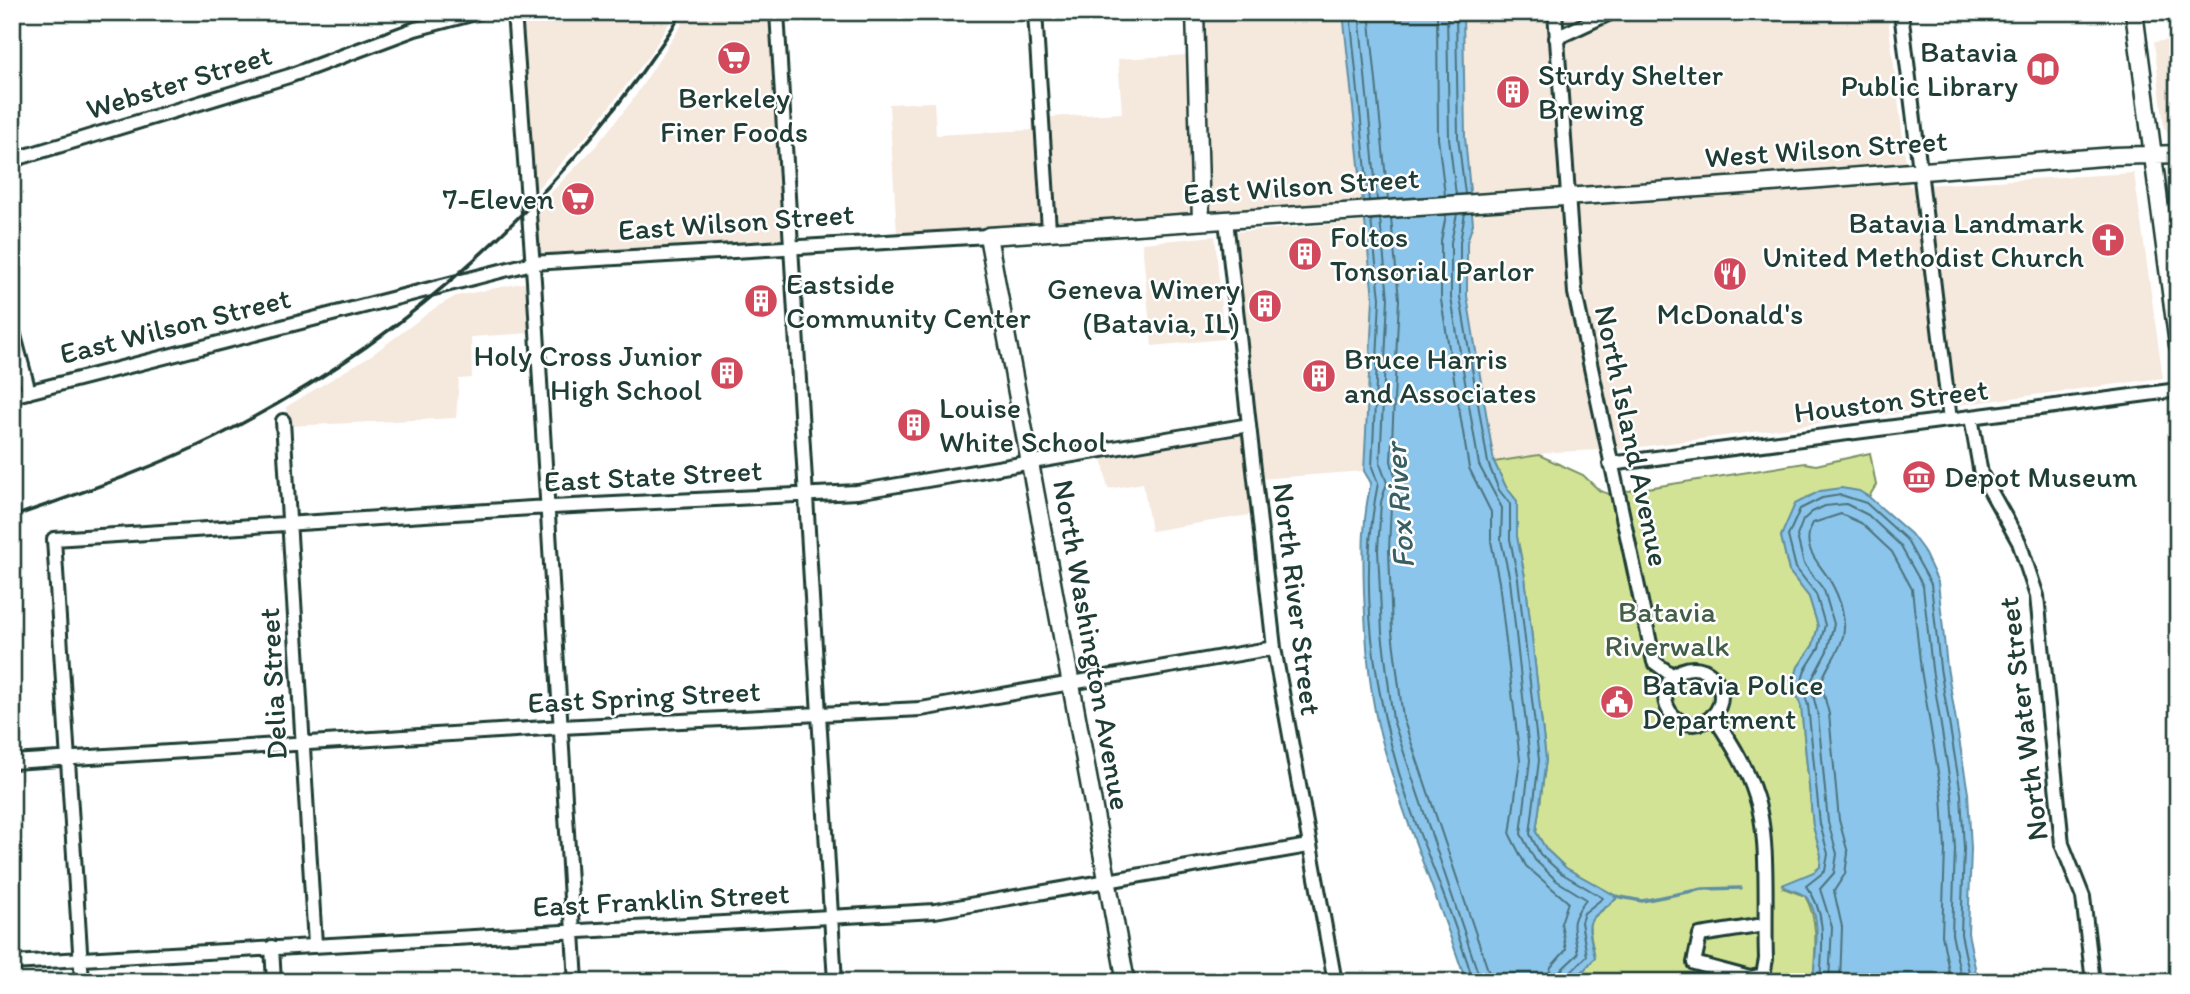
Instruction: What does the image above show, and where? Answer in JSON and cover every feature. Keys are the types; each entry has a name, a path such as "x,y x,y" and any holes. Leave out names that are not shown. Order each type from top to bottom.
{"main road":[{"path":"1195,12 1201,221"},
{"path":"2134,12 2178,345"},
{"name":"West Wilson Street","path":"1478,202 2178,154"},
{"name":"East Wilson Street","path":"988,236 1478,202"},
{"name":"North Washington Avenue","path":"988,236 1126,982"}],"street":[{"name":"Webster Street","path":"12,160 289,76 415,29 479,12"},
{"path":"514,12 576,982"},
{"path":"777,12 835,982"},
{"path":"1035,12 1049,230"},
{"name":"North Island Avenue","path":"1555,12 1575,293 1654,662 1673,676"},
{"path":"1556,38 1612,12"},
{"path":"1902,12 1950,420"},
{"name":"North River Street","path":"1226,220 1274,648 1308,846 1335,982"},
{"name":"East Wilson Street","path":"12,396 532,263 988,236"},
{"path":"12,328 29,392"},
{"name":"Houston Street","path":"1611,464 2178,390"},
{"name":"North Water Street","path":"1971,417 1981,474 2019,542 2037,596 2062,844 2083,897 2093,982"},
{"name":"Delia Street","path":"284,421 315,944"},
{"name":"East State Street","path":"68,759 54,539 546,507 806,494 909,485 1249,425"},
{"name":"East Spring Street","path":"12,762 561,727 921,709 1274,648"},
{"path":"1689,668 1698,668 1714,677 1721,694 1713,715 1691,724 1676,718 1666,703 1665,693 1673,676 1689,668"},
{"path":"1713,715 1732,744 1757,799 1763,835 1764,925 1763,975 1750,978 1694,963 1700,935 1764,925"},
{"path":"68,759 82,982"},
{"name":"East Franklin Street","path":"12,963 935,911 1308,846"},
{"path":"272,947 274,982"}],"shaded area":[{"path":"523,12 676,12 649,56 589,133 533,193"},
{"path":"690,12 769,12 784,240 536,257 533,211 596,146 632,101"},
{"path":"1203,12 1343,12 1362,202 897,234 889,104 934,102 936,135 1032,130 1032,118 1122,113 1118,59 1205,54"},
{"path":"1463,12 1887,12 1909,186 2134,173 2163,378 1624,449 1554,452 1494,462 1467,296 1467,242 1473,224 1465,137"},
{"path":"2178,39 2178,138 2169,135 2164,127 2154,42"},
{"path":"1365,222 1373,298 1364,471 1260,479 1235,232"},
{"path":"1215,236 1224,339 1152,346 1142,243"},
{"path":"527,282 530,333 471,337 472,378 459,379 456,418 288,426 286,407 373,354 435,308 456,296"},
{"path":"1245,431 1255,514 1151,531 1143,483 1108,489 1102,456"}],"green space":[{"name":"Batavia Riverwalk","path":"1870,453 1876,485 1869,497 1853,490 1837,489 1805,498 1781,536 1789,571 1809,597 1818,626 1813,645 1798,667 1793,685 1801,706 1813,826 1821,855 1820,867 1783,888 1805,896 1810,906 1815,927 1813,982 1573,982 1595,958 1590,922 1616,899 1614,895 1566,868 1546,849 1536,832 1546,760 1525,577 1517,537 1517,501 1506,487 1494,462 1539,455 1583,475 1600,491 1609,494 1805,463 1816,465"}],"water":[{"name":"Fox River","path":"1343,12 1463,12 1465,137 1473,224 1467,242 1467,296 1494,462 1506,487 1517,501 1517,537 1525,577 1546,760 1536,832 1546,849 1566,868 1614,895 1616,899 1590,922 1595,958 1573,982 1466,982 1397,790 1378,725 1368,659 1363,565 1371,483 1364,471 1373,298"},
{"path":"1841,488 1859,491 1869,497 1911,534 1923,550 1938,582 1947,667 1968,793 1971,849 1968,933 1978,982 1813,982 1817,938 1812,905 1801,893 1782,885 1814,872 1820,867 1821,855 1813,826 1801,706 1793,685 1798,667 1813,645 1818,626 1809,597 1789,571 1781,536 1795,504 1820,491"}],"waterway":[{"path":"1615,896 1642,901 1703,889 1741,888"}],"railway":[{"path":"12,517 139,471 214,438 285,399 353,356 417,309 477,257 534,201 588,142 637,79 683,12"}],"place":[{"name":"Berkeley Finer Foods","path":"734,58"},
{"name":"Batavia Public Library","path":"2043,69"},
{"name":"Sturdy Shelter Brewing","path":"1513,92"},
{"name":"7-Eleven","path":"578,199"},
{"name":"Batavia Landmark United Methodist Church","path":"2108,240"},
{"name":"Foltos Tonsorial Parlor","path":"1305,254"},
{"name":"McDonald's","path":"1730,274"},
{"name":"Eastside Community Center","path":"761,301"},
{"name":"Geneva Winery (Batavia, IL)","path":"1265,306"},
{"name":"Holy Cross Junior High School","path":"727,373"},
{"name":"Bruce Harris and Associates","path":"1319,376"},
{"name":"Louise White School","path":"914,425"},
{"name":"Depot Museum","path":"1919,477"},
{"name":"Batavia Police Department","path":"1617,702"}]}
